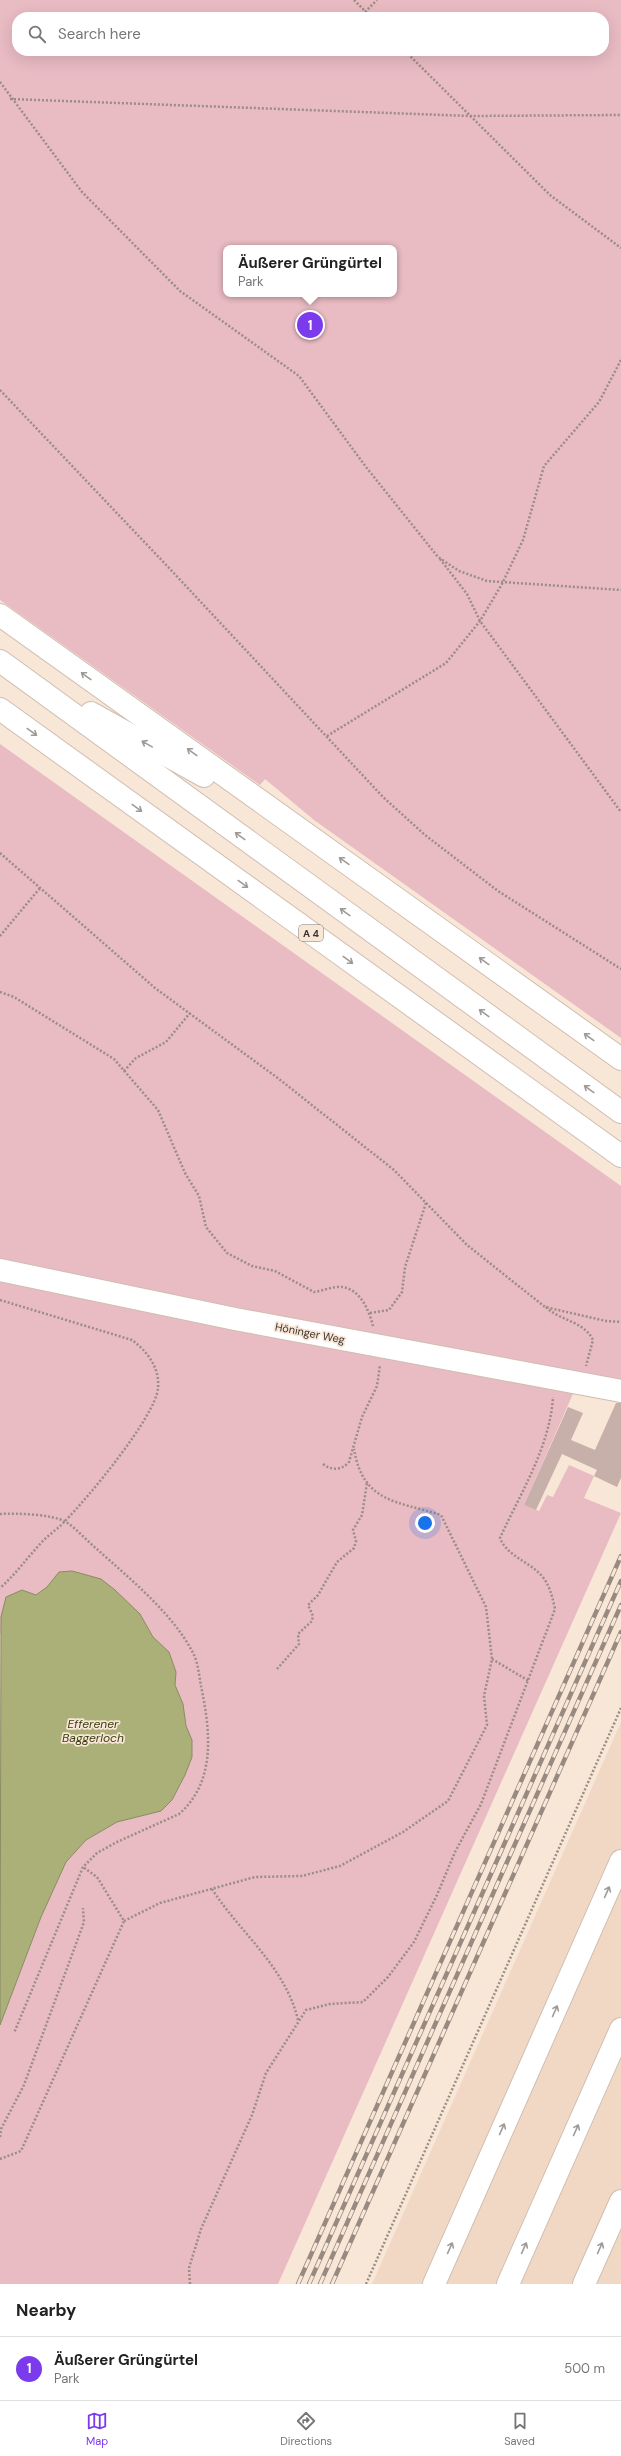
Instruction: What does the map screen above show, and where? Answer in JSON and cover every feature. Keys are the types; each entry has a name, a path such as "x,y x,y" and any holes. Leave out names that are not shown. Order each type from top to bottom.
{"main road":[{"path":"0,615 621,1059"},
{"path":"2,663 303,832"},
{"path":"2,663 621,1112"},
{"name":"A 4","path":"0,709 621,1156"},
{"name":"Höninger Weg","path":"0,1270 88,1290 621,1391"},
{"path":"434,2284 621,1861"},
{"path":"508,2284 621,2029"},
{"path":"584,2284 621,2201"}],"path":[{"path":"354,0 365,12 377,0"},
{"path":"410,56 550,195 621,248"},
{"path":"0,82 10,99 82,192 180,291 299,376 366,467 467,594 480,621 621,812"},
{"path":"10,99 470,116 621,115"},
{"path":"327,736 429,676 446,663 480,621 502,584 523,540 544,466 598,402 621,360"},
{"path":"0,390 327,736 382,797 425,835 498,891 621,969"},
{"path":"438,557 459,571 487,581 502,584 621,590"},
{"path":"0,853 155,988 279,1079 394,1170 467,1244 551,1313 577,1324 590,1334 593,1340 582,1384"},
{"path":"0,936 40,888"},
{"path":"0,992 14,997 114,1059 158,1110 185,1173 199,1196 206,1227 226,1253 252,1266 275,1271 314,1292 340,1286 354,1290 370,1312 378,1346 377,1386 362,1417 354,1449 344,1467 337,1469 323,1464"},
{"path":"124,1071 136,1058 166,1042 190,1014"},
{"path":"370,1312 389,1310 402,1292 405,1267 426,1203"},
{"path":"0,1300 132,1340 142,1347 149,1357 158,1376 157,1397 112,1466 65,1522 42,1542 0,1588"},
{"path":"545,1307 606,1321 621,1322"},
{"path":"190,2284 189,2268 201,2229 252,2115 266,2073 298,2020 306,2010 330,2004 363,2002 388,1977 414,1942 455,1852 481,1804 529,1681 555,1609 551,1589 541,1575 504,1548 500,1538 546,1438 552,1416 554,1379"},
{"path":"0,2159 21,2151 124,1921 160,1903 255,1877 302,1876 340,1866 403,1832 448,1801 487,1726 484,1696 492,1659 486,1607 441,1515 391,1501 379,1496 367,1483 359,1469 354,1449"},
{"path":"277,1668 299,1644 298,1634 310,1624 313,1616 308,1605 318,1595 330,1571 337,1562 354,1548 356,1541 353,1530 362,1515 367,1483"},
{"path":"0,1514 48,1517 65,1522 130,1580 186,1641 193,1653 197,1667 208,1724 210,1745 197,1793 187,1807 179,1814 97,1853 83,1867 14,2033"},
{"path":"492,1659 529,1681"},
{"path":"366,2284 621,1708"},
{"path":"83,1867 97,1877 124,1921"},
{"path":"212,1889 222,1905 257,1944 286,1986 298,2020"},
{"path":"0,2137 1,2129 24,2085 84,1922 83,1908"}],"shaded area":[{"path":"0,0 621,0 621,1038 314,820 265,779 260,785 0,600"},
{"path":"0,744 621,1186 621,1385 0,1264"},
{"path":"0,1276 576,1387 524,1505 539,1511 547,1495 553,1497 569,1465 594,1476 584,1498 621,1513 278,2284 0,2284 0,2025 41,1917 66,1862 86,1840 117,1822 161,1811 172,1800 185,1775 192,1757 192,1740 186,1726 183,1704 175,1685 176,1672 169,1652 153,1637 140,1614 59,1572 47,1587 36,1595 22,1590 5,1612 2,1623 3,1630 0,1634"},
{"path":"621,1722 621,2284 372,2284"}],"water":[{"name":"Efferener Baggerloch","path":"72,1571 101,1579 115,1590 140,1614 153,1637 169,1652 176,1672 175,1685 183,1704 186,1726 192,1740 192,1757 185,1775 172,1800 161,1811 117,1822 86,1840 66,1862 41,1917 0,2025 1,1617 6,1597 22,1590 36,1595 47,1587 59,1572"}],"building":[{"path":"616,1403 621,1403 621,1478 617,1487 594,1476 597,1470 562,1454 536,1510 524,1505 568,1407 583,1413 571,1440 595,1450"}],"railway":[{"path":"298,2284 621,1556"},
{"path":"309,2284 621,1581"},
{"path":"320,2284 621,1605"},
{"path":"332,2284 621,1632"}],"place":[{"name":"Äußerer Grüngürtel","path":"310,325"}]}
